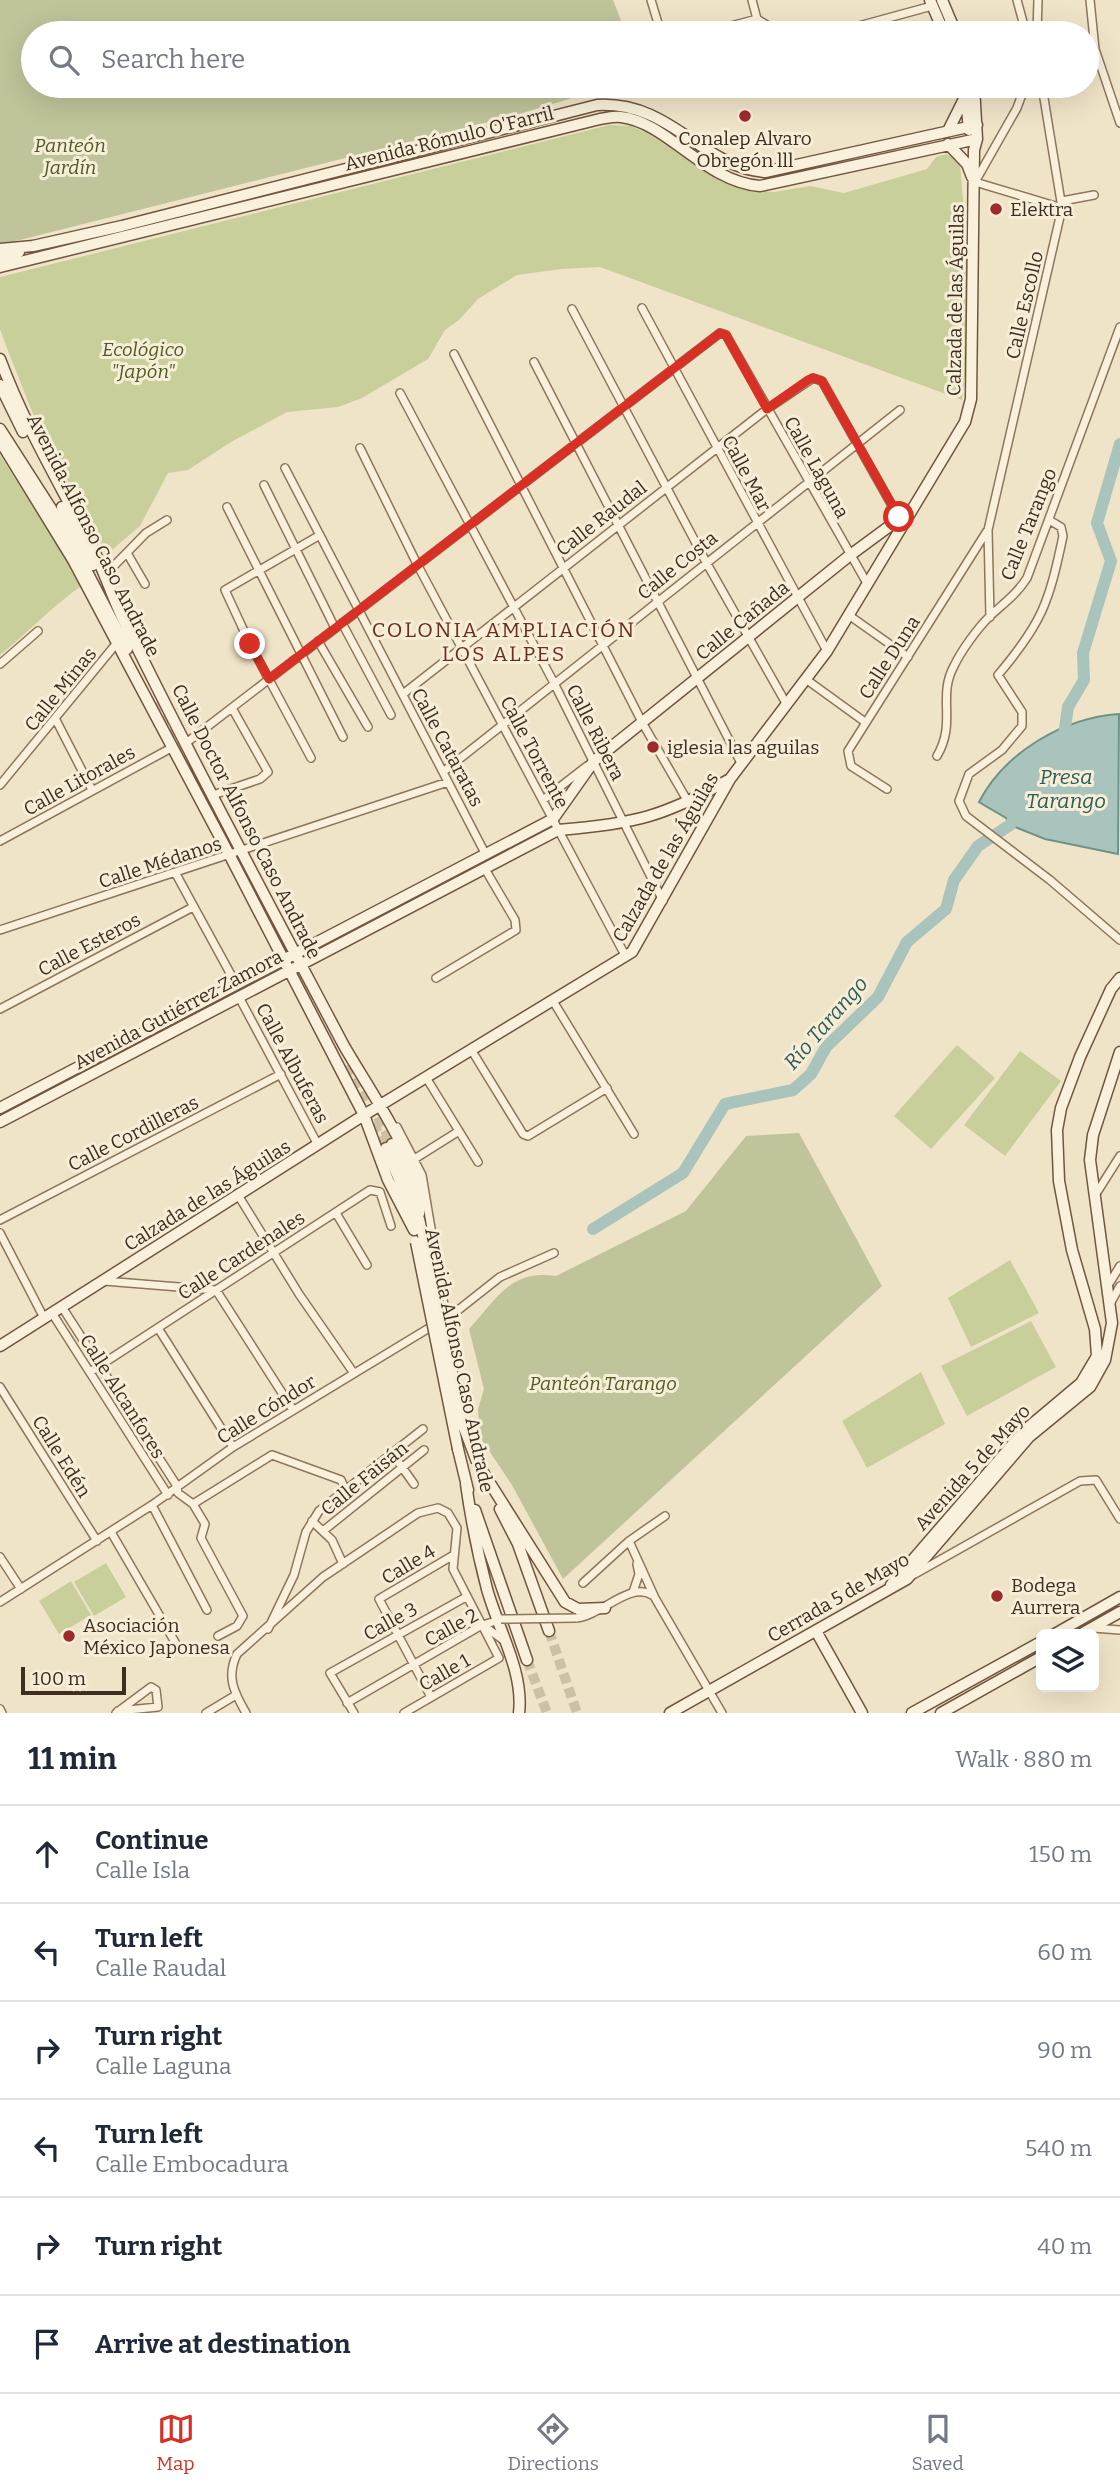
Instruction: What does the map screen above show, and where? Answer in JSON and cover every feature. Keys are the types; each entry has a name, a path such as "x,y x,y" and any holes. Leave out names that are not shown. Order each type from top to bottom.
{"main road":[{"path":"935,2 941,21"},
{"path":"935,2 948,21"},
{"path":"948,131 958,116 964,98"},
{"name":"Calzada de las Águilas","path":"0,1346 364,1115 626,957 640,942 730,779 827,651 965,422 970,408 975,182 969,98"},
{"name":"Avenida Rómulo O'Farril","path":"0,249 33,246 77,237 597,105 622,104 644,110 727,161 753,171 784,169 973,126"},
{"name":"Avenida Rómulo O'Farril","path":"0,267 600,119 621,117 637,122 718,173 752,185 786,182 948,144 974,143"},
{"path":"933,134 935,147"},
{"path":"948,144 967,164 975,182"},
{"path":"77,237 79,248"},
{"path":"0,257 33,246"},
{"name":"Calle Doctor Alfonso Caso Andrade","path":"0,359 51,479 105,575 121,615 242,852 412,1165 422,1205 419,1214"},
{"name":"Avenida Alfonso Caso Andrade","path":"0,385 40,464 51,479 157,701 68,535 0,429"},
{"name":"Calle Doctor Alfonso Caso Andrade","path":"0,442 73,560 173,747 364,1115 388,1180 414,1230"},
{"path":"40,453 40,464"},
{"name":"Calle Cañada","path":"553,819 594,761 849,556 899,517 914,509"},
{"path":"558,830 624,824 688,803 730,779"},
{"name":"Avenida Gutiérrez Zamora","path":"0,1122 239,997 287,964 553,819"},
{"name":"Avenida Gutiérrez Zamora","path":"298,958 457,883 558,830"},
{"path":"452,872 457,883"},
{"name":"Avenida Gutiérrez Zamora","path":"0,1108 236,984 287,964"},
{"path":"1097,1356 1095,1329 1072,1250 1063,1204 1056,1143 1061,1108 1080,1057 1107,998 1120,978"},
{"name":"Avenida 5 de Mayo","path":"889,1587 995,1470 1029,1437 1075,1401 1098,1375 1111,1341 1110,1304 1090,1160 1093,1135 1120,1052"},
{"name":"Avenida Alfonso Caso Andrade","path":"527,1660 466,1484 420,1240 419,1214 389,1146 414,1230 420,1240 463,1425 479,1466 518,1544 550,1632"},
{"name":"Avenida 5 de Mayo","path":"907,1578 1025,1430 1081,1383 1097,1356 1105,1332 1106,1288"},
{"path":"479,1466 565,1602 578,1609 605,1608"},
{"path":"466,1484 487,1589 518,1680 519,1713"},
{"name":"Cerrada 5 de Mayo","path":"670,1713 907,1578"},
{"path":"1064,1629 1120,1597"},
{"path":"1093,1628 1120,1612"},
{"path":"816,1631 862,1713"},
{"path":"912,1713 1036,1645"},
{"path":"941,1713 1036,1660"}],"street":[{"path":"651,0 658,21"},
{"path":"752,0 757,19 760,21"},
{"path":"1017,0 1023,21"},
{"path":"1037,21 1038,0"},
{"path":"1090,0 1092,21"},
{"path":"872,21 935,2"},
{"path":"750,21 757,19"},
{"path":"1099,61 1120,124"},
{"path":"1021,98 975,182 1062,204 1094,195"},
{"name":"Calle Escollo","path":"988,530 1062,204 1044,98"},
{"path":"572,309 706,562 787,705"},
{"name":"Calle Mar","path":"642,309 755,523 827,651"},
{"name":"Calle Tarango","path":"937,756 949,728 947,695 953,667 990,617 1018,593 1049,520 1120,327"},
{"name":"Calle Laguna","path":"673,368 716,335 726,335 849,556 868,585"},
{"path":"454,354 643,724 702,826"},
{"path":"534,362 741,763"},
{"path":"186,743 673,368"},
{"name":"Calle Raudal","path":"403,694 563,567 808,380 813,378 822,381 856,443"},
{"name":"Calle Ribera","path":"400,393 554,683 663,901"},
{"name":"Calle Costa","path":"443,772 900,410"},
{"path":"856,443 899,517"},
{"name":"Calle Torrente","path":"360,448 460,647 626,957"},
{"name":"Calle Cataratas","path":"285,468 486,855"},
{"path":"264,485 338,625 391,715"},
{"path":"227,508 343,737"},
{"path":"105,575 146,533 167,520"},
{"path":"1049,520 1061,527 1063,536 1051,593 1029,639 998,675 1022,712 1022,726 1002,750 964,780 959,801 961,809 972,821 1014,852 1120,940"},
{"path":"988,530 990,617"},
{"name":"Calle Duna","path":"887,789 848,762 848,751 988,530"},
{"path":"311,758 225,590 320,535"},
{"path":"127,553 145,584"},
{"path":"850,616 908,657"},
{"path":"0,664 38,631"},
{"path":"318,641 368,727"},
{"name":"Calle Minas","path":"0,785 116,644"},
{"path":"807,680 865,722"},
{"path":"213,795 260,779 268,772 232,708"},
{"path":"56,720 92,790"},
{"name":"Calle Litorales","path":"0,841 173,747"},
{"name":"Calle Cañada","path":"543,800 594,761"},
{"name":"Calle Médanos","path":"0,930 449,782"},
{"path":"436,978 516,930 515,920 485,869"},
{"path":"176,874 236,984"},
{"name":"Calle Esteros","path":"0,1009 193,907"},
{"name":"Calle Albuferas","path":"239,997 318,1145"},
{"path":"553,1001 634,1133"},
{"path":"472,1051 523,1134 528,1136 607,1088"},
{"name":"Calle Cordilleras","path":"0,1220 281,1074"},
{"path":"427,1079 478,1162"},
{"name":"Avenida Alfonso Caso Andrade","path":"381,1106 416,1158 425,1189 446,1317"},
{"path":"416,1158 458,1131"},
{"path":"1094,1198 1120,1156"},
{"name":"Calle Cardenales","path":"90,1372 370,1190 377,1189 391,1226"},
{"path":"238,1195 353,1372"},
{"path":"336,1213 367,1265"},
{"name":"Calle Alcanfores","path":"0,1233 48,1316 90,1372 167,1495"},
{"name":"Calle Cóndor","path":"0,1602 178,1490 233,1447 446,1317 500,1277 554,1253"},
{"path":"1106,1288 1120,1266"},
{"path":"103,1281 216,1290 293,1410"},
{"path":"1110,1304 1120,1286"},
{"name":"Calle Alcanfores","path":"62,1307 178,1490 192,1504"},
{"path":"158,1328 233,1447"},
{"name":"Calle Edén","path":"0,1387 97,1541"},
{"path":"267,1631 295,1575 312,1521 319,1511 423,1429"},
{"name":"Calle Faisán","path":"323,1531 424,1450"},
{"path":"392,1453 414,1484"},
{"path":"218,1636 237,1626 243,1616 201,1538 205,1524 192,1504 272,1455 341,1480 345,1489"},
{"name":"Cerrada 5 de Mayo","path":"907,1578 1080,1480 1096,1480 1120,1519"},
{"path":"152,1506 207,1610"},
{"path":"246,1713 236,1695 231,1677 233,1664 249,1643 267,1631 307,1591 343,1564 430,1508 438,1508 453,1519 457,1535 452,1556 453,1569 482,1625 503,1640"},
{"path":"583,1583 629,1541 665,1516"},
{"path":"312,1521 332,1540 343,1564"},
{"path":"111,1532 179,1649"},
{"path":"629,1541 655,1598 722,1713"},
{"path":"634,1549 639,1574 633,1592 645,1591 655,1598"},
{"name":"Calle 4","path":"398,1634 379,1599 452,1556"},
{"path":"0,1557 21,1589"},
{"name":"Calle 2","path":"347,1703 482,1625 499,1620 576,1618 605,1608 633,1592"},
{"name":"Calle 3","path":"347,1703 330,1673 466,1597"},
{"name":"Calle 1","path":"404,1713 499,1658 482,1625"},
{"path":"1093,1628 1120,1630"},
{"path":"398,1634 431,1697"},
{"path":"151,1687 156,1690 158,1707 117,1712 142,1691 151,1687"},
{"path":"206,1713 236,1695"},
{"path":"347,1703 354,1713"}],"green space":[{"name":"Panteón Jardín","path":"0,0 613,0 621,21 21,21 21,98 573,98 512,116 0,245"},
{"name":"Ecológico \"Japón\"","path":"609,125 631,126 647,133 722,182 757,191 774,192 810,186 844,193 927,169 936,157 946,154 955,157 960,165 968,282 962,400 600,267 517,275 478,299 459,320 445,330 428,359 362,398 338,407 287,412 231,442 188,470 168,473 140,526 106,555 33,414 8,351 0,329 0,277"},
{"path":"0,455 83,585 0,655"},
{"path":"957,1045 995,1078 931,1149 894,1116"},
{"path":"1020,1051 1061,1081 1005,1156 964,1125"},
{"name":"Panteón Tarango","path":"799,1133 882,1286 563,1579 512,1485 480,1437 478,1409 484,1389 469,1329 497,1297 516,1282 540,1275 556,1276 686,1211 746,1136"},
{"path":"1010,1260 1039,1313 971,1347 948,1298"},
{"path":"1031,1321 1056,1367 967,1416 941,1366"},
{"path":"921,1372 945,1424 867,1468 842,1421"},
{"path":"106,1563 126,1597 94,1616 74,1582"},
{"path":"71,1581 91,1615 59,1634 39,1601"}],"water":[{"name":"Presa Tarango","path":"1119,714 1118,854 1045,839 1010,825 1006,818 979,802 1004,768 1038,741 1077,722"}],"waterway":[{"path":"1063,742 1068,707 1084,680 1083,653 1111,561 1097,523 1120,444"},
{"name":"Río Tarango","path":"593,1229 683,1173 725,1104 793,1090 811,1074 826,1047 878,997 907,942 946,909 954,880 978,846 1010,825 1018,813"}],"tunnel":[{"path":"155,703 183,758"},
{"path":"350,1064 392,1144"},
{"path":"366,1110 386,1148"},
{"path":"549,1631 577,1713"},
{"path":"527,1660 547,1713"}],"place":[{"name":"Conalep Alvaro Obregón lll","path":"745,116"},
{"name":"Elektra","path":"996,209"},
{"name":"iglesia las aguilas","path":"653,747"},
{"name":"Bodega Aurrera","path":"997,1596"},
{"name":"Asociación México Japonesa","path":"69,1636"}],"district":[{"name":"COLONIA AMPLIACIÓN LOS ALPES","path":"504,642"}],"route":[{"path":"250,644 269,679 720,333 726,335 767,409 808,380 818,378 822,381 899,517"}]}
